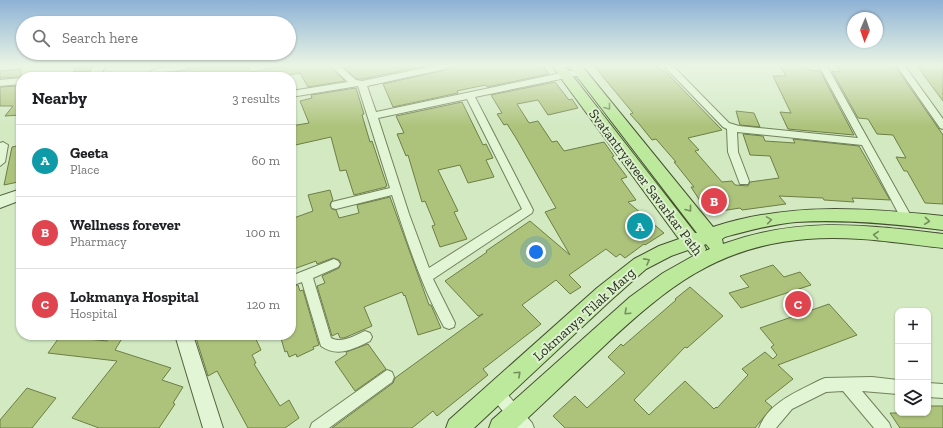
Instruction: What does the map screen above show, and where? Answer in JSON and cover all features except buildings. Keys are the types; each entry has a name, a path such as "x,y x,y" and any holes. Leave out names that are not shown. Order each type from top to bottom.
{"main road":[{"name":"Svatantryaveer Savarkar Path","path":"581,86 704,259"},
{"name":"Svatantryaveer Savarkar Path","path":"583,86 722,252"},
{"name":"Lokmanya Tilak Marg","path":"457,428 604,294 640,264 665,251 709,235 763,221 795,216 816,214 907,219 943,223"},
{"name":"Lokmanya Tilak Marg","path":"500,428 521,421 643,298 680,272 704,259 722,252 775,237 825,231 943,241"}],"street":[{"path":"296,93 345,86"},
{"path":"359,86 373,116 396,190 426,277 435,300 449,323"},
{"path":"373,116 505,86"},
{"path":"688,86 726,125 738,129 863,142"},
{"path":"834,86 863,142 907,219"},
{"path":"915,86 943,126"},
{"path":"426,277 528,210 469,95"},
{"path":"732,127 733,152 744,181"},
{"path":"0,162 3,145"},
{"path":"336,205 396,190"},
{"path":"0,202 16,196"},
{"path":"296,279 334,264"},
{"path":"306,275 326,342 330,346 335,347 365,337"},
{"path":"185,340 213,428"},
{"path":"317,428 387,377"},
{"path":"766,428 787,404 825,385 872,384 895,387"},
{"path":"847,385 884,428"},
{"path":"931,390 943,391"},
{"path":"497,393 521,421"}],"place":[{"name":"Wellness forever","path":"714,201"},
{"name":"Geeta","path":"640,226"},
{"name":"Lokmanya Hospital","path":"798,304"}]}
